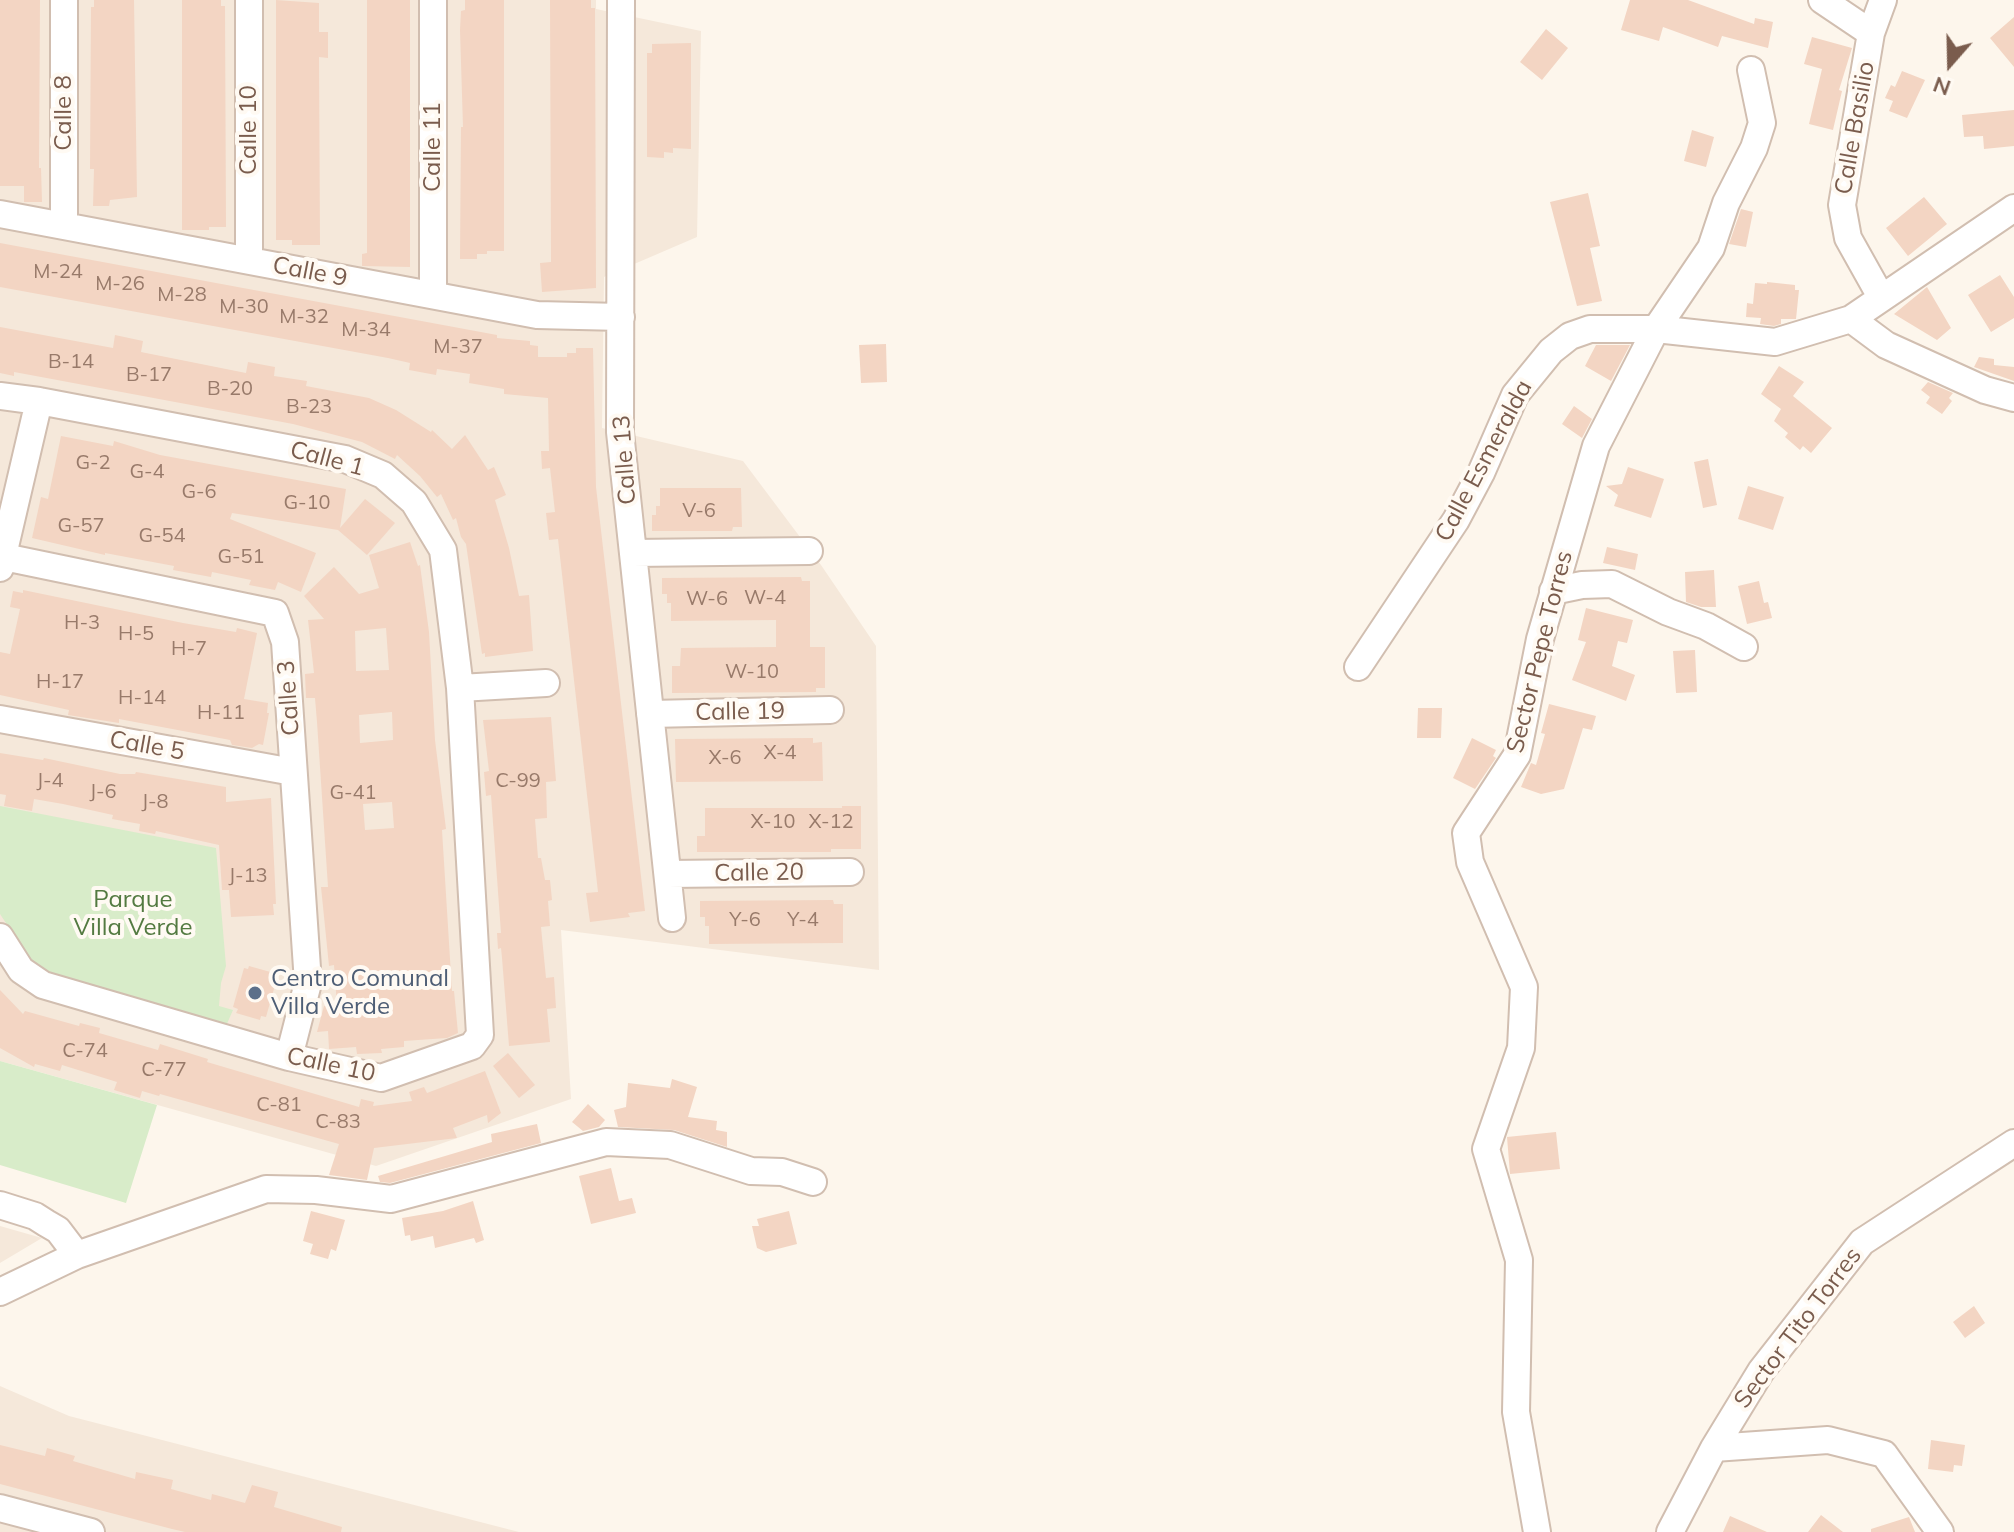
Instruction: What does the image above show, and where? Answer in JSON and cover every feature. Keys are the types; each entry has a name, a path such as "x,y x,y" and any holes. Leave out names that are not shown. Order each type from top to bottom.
{"street":[{"name":"Calle 8","path":"64,0 64,226"},
{"name":"Calle 10","path":"249,0 249,260"},
{"name":"Calle 11","path":"433,0 433,295"},
{"name":"Calle 13","path":"621,0 620,432 672,918"},
{"path":"1822,0 1871,33"},
{"name":"Calle Basilio","path":"1881,297 1848,238 1842,205 1871,33 1883,0"},
{"name":"Sector Pepe Torres","path":"1537,1532 1516,1412 1519,1260 1486,1149 1521,1048 1524,987 1470,862 1466,833 1517,755 1540,639 1596,446 1656,329 1711,248 1726,203 1754,148 1762,123 1751,70"},
{"name":"Calle Esmeralda","path":"1358,667 1456,520 1481,473 1515,395 1551,351 1570,336 1590,329 1656,329 1775,342 1851,319 2014,208"},
{"name":"Calle 9","path":"0,214 537,315 621,317"},
{"path":"1851,319 1886,345 1985,390 2014,398"},
{"name":"Calle 1","path":"0,396 345,459 383,475 414,502 443,550 460,688"},
{"path":"2,562 39,401"},
{"path":"633,553 809,551"},
{"name":"Calle 3","path":"2,562 275,613 285,642 308,983 289,1057"},
{"path":"1553,591 1582,585 1612,584 1744,647"},
{"path":"460,688 546,683"},
{"name":"Calle 10","path":"0,937 21,970 43,985 289,1057 381,1078 472,1046 480,1035 460,688"},
{"name":"Calle 19","path":"650,714 830,710"},
{"name":"Calle 5","path":"0,719 293,772"},
{"name":"Calle 20","path":"668,874 850,872"},
{"path":"0,1292 77,1255 266,1189 316,1190 391,1199 606,1142 670,1145 751,1171 782,1172 813,1182"},
{"name":"Sector Tito Torres","path":"1670,1532 1714,1448 1761,1371 1862,1242 2014,1143"},
{"path":"0,1205 35,1216 58,1230 77,1255"},
{"path":"1714,1448 1828,1440 1884,1454 1940,1532"},
{"path":"0,1508 91,1532"}],"shaded area":[{"path":"0,0 596,0 596,9 701,31 697,237 604,277 602,428 743,461 821,565 876,646 879,970 561,930 571,1099 376,1166 0,1061"},
{"path":"0,1226 42,1238 0,1263"},
{"path":"0,1386 69,1416 519,1532 0,1532"}],"green space":[{"name":"Parque Villa Verde","path":"0,806 216,848 226,966 219,1006 233,1010 226,1026 45,973 31,961 0,914"},
{"path":"0,1061 157,1105 126,1203 0,1165"}],"building":[{"path":"0,0 40,0 39,168 42,202 24,202 24,186 0,186"},
{"path":"94,0 134,0 137,197 110,200 109,206 93,206 94,169 90,169 91,7 94,7"},
{"path":"182,0 221,0 221,6 225,6 226,227 209,227 209,230 182,230"},
{"path":"276,0 319,3 319,32 328,32 328,58 319,57 320,245 292,245 292,240 276,240"},
{"path":"367,0 410,0 410,267 362,266 362,254 367,253"},
{"path":"465,0 504,0 504,251 487,251 487,254 477,254 477,259 460,259 463,127 460,30"},
{"path":"550,0 591,0 591,8 595,8 596,288 542,292 540,263 551,262"},
{"path":"1630,0 1688,0 1754,24 1755,18 1773,22 1768,48 1722,36 1718,47 1663,27 1659,41 1621,30"},
{"path":"2014,17 2014,67 1990,38"},
{"path":"1546,29 1568,48 1542,80 1520,62"},
{"path":"1812,37 1852,48 1839,90 1842,91 1833,130 1809,124 1822,69 1804,64"},
{"path":"691,43 691,149 673,148 673,153 664,152 664,158 647,157 647,53 652,53 652,44"},
{"path":"1902,71 1925,80 1907,118 1889,111 1893,101 1885,98 1891,85 1895,87"},
{"path":"2014,110 2014,146 1984,149 1983,136 1964,137 1962,115"},
{"path":"1692,130 1714,137 1706,167 1684,161"},
{"path":"1588,193 1600,246 1590,248 1602,301 1577,306 1550,202"},
{"path":"1924,197 1947,224 1908,256 1886,228"},
{"path":"1741,209 1753,212 1746,247 1729,244"},
{"path":"0,243 497,335 497,338 530,341 530,345 538,346 538,357 567,357 567,353 576,353 576,348 593,348 596,487 645,911 628,913 630,917 590,922 586,893 598,892 558,539 549,540 546,513 555,512 550,468 542,469 541,451 549,451 548,398 504,394 504,389 469,383 470,374 437,369 436,375 409,370 410,363 388,358 0,287"},
{"path":"2000,275 2014,297 2014,318 1991,332 1968,295"},
{"path":"1755,283 1795,285 1795,290 1799,290 1796,319 1781,319 1781,324 1774,326 1760,324 1761,318 1746,317 1747,303 1753,304"},
{"path":"1927,287 1951,328 1937,340 1894,314"},
{"path":"0,327 113,348 115,335 143,341 141,352 246,373 248,362 275,367 274,376 307,381 306,386 369,398 396,410 432,430 452,449 465,435 488,470 494,467 506,495 495,500 519,596 529,595 533,651 485,657 485,653 482,654 466,544 456,518 453,520 441,494 437,497 397,455 395,459 362,442 293,424 14,372 14,376 0,373"},
{"path":"886,344 887,382 861,383 859,345"},
{"path":"1596,345 1630,345 1611,381 1585,366"},
{"path":"1979,357 1994,359 1994,365 2014,367 2014,381 1974,367"},
{"path":"1779,366 1804,382 1793,396 1832,428 1811,453 1803,446 1800,450 1785,437 1788,433 1774,421 1781,409 1761,394"},
{"path":"1928,382 1953,393 1949,398 1952,401 1942,414 1926,403 1930,397 1921,390"},
{"path":"1574,406 1592,419 1582,438 1562,424"},
{"path":"61,436 113,446 114,441 160,455 346,489 340,528 365,499 395,523 367,555 338,530 232,513 230,519 316,553 301,592 278,582 275,590 249,585 251,580 212,572 211,577 173,570 174,566 105,555 32,538 41,497 48,499"},
{"path":"1708,459 1717,505 1703,508 1694,462"},
{"path":"1628,467 1664,479 1651,518 1614,506 1618,495 1606,486 1622,484"},
{"path":"1748,486 1784,497 1773,530 1738,519"},
{"path":"660,488 741,488 742,527 733,527 732,531 652,531 652,515 656,515 656,506 660,506"},
{"path":"410,542 420,565 446,829 442,830 452,991 458,1033 447,1038 404,1041 404,1047 381,1049 382,1053 357,1054 356,1047 329,1049 328,1031 317,1032 324,1006 337,1006 334,965 329,966 321,887 328,887 315,698 306,698 305,674 314,673 308,620 324,619 304,596 334,567 359,594 379,588 369,555","holes":["386,628 389,670 356,671 355,631","392,712 393,740 360,743 359,715","392,802 394,828 365,830 363,804"]},
{"path":"1607,547 1638,554 1635,570 1603,563"},
{"path":"1714,570 1716,607 1701,607 1686,602 1685,572"},
{"path":"801,577 802,581 810,581 810,647 825,647 825,688 816,688 816,692 672,693 672,666 680,666 681,648 776,647 776,620 671,621 671,603 667,603 667,594 662,594 662,578"},
{"path":"1759,581 1764,603 1768,602 1772,618 1747,624 1738,586"},
{"path":"23,590 183,623 257,633 244,699 268,703 263,745 252,748 232,745 230,740 119,719 119,723 68,715 69,710 0,695 0,652 10,654 20,609 10,607 13,591 23,593"},
{"path":"1586,608 1633,620 1627,643 1618,641 1612,666 1635,675 1626,701 1572,680 1586,642 1578,640"},
{"path":"1695,650 1697,692 1676,693 1673,651"},
{"path":"1549,704 1596,716 1592,730 1583,728 1564,789 1541,794 1521,787 1531,763 1536,765"},
{"path":"1418,708 1442,708 1441,738 1417,738"},
{"path":"551,717 556,781 546,782 547,818 535,819 538,858 541,858 545,880 550,880 550,926 541,927 546,978 554,977 556,1008 547,1009 550,1042 509,1046 501,948 498,949 497,933 501,933 491,795 486,796 484,772 489,771 483,720"},
{"path":"813,738 813,743 822,742 823,781 676,782 675,739"},
{"path":"1472,738 1496,750 1493,756 1496,758 1475,789 1453,778"},
{"path":"0,753 44,758 120,774 136,772 226,787 226,802 271,798 274,915 231,917 229,890 222,890 219,845 156,831 155,834 139,831 140,824 63,804 34,799 32,811 4,806 6,795 0,794"},
{"path":"861,806 861,849 831,849 831,852 697,852 697,836 705,836 705,808"},
{"path":"833,900 834,904 843,904 843,943 709,944 709,926 705,926 705,917 700,917 700,901"},
{"name":"Centro Comunal Villa Verde","path":"249,966 274,973 273,977 277,978 266,1017 261,1016 260,1020 236,1013 238,1009 233,1007 244,968 248,969"},
{"path":"0,990 23,1014 25,1011 79,1026 80,1023 100,1028 99,1033 158,1050 160,1044 208,1059 207,1062 359,1107 361,1099 374,1102 373,1106 412,1101 409,1092 424,1087 427,1093 485,1071 501,1113 488,1123 487,1115 453,1128 457,1138 374,1148 367,1180 329,1175 339,1144 160,1094 142,1091 140,1098 114,1090 117,1082 62,1065 60,1071 35,1064 34,1067 0,1048"},
{"path":"508,1053 535,1085 519,1098 493,1066"},
{"path":"672,1079 697,1087 688,1117 717,1121 716,1130 727,1132 727,1147 674,1130 618,1127 614,1110 626,1107 628,1083 670,1088"},
{"path":"588,1104 605,1120 599,1127 583,1131 572,1122"},
{"path":"537,1124 541,1143 390,1183 380,1182 378,1176 492,1142 491,1134"},
{"path":"1556,1132 1560,1169 1510,1174 1507,1137"},
{"path":"611,1168 619,1201 632,1198 636,1213 591,1224 579,1176"},
{"path":"473,1201 484,1240 476,1243 474,1238 435,1248 433,1236 411,1241 410,1235 405,1236 402,1218 443,1211"},
{"path":"311,1211 345,1220 336,1251 331,1249 328,1259 310,1254 313,1244 303,1241"},
{"path":"789,1211 797,1244 766,1252 757,1248 752,1226 759,1226 757,1219"},
{"path":"1974,1306 1985,1323 1965,1338 1953,1322"},
{"path":"1931,1440 1965,1445 1962,1466 1954,1465 1953,1472 1928,1469"},
{"path":"0,1445 45,1456 47,1448 75,1456 73,1461 135,1479 136,1472 173,1480 171,1489 211,1500 212,1494 245,1503 252,1485 278,1492 274,1507 342,1527 341,1532 185,1532 172,1529 0,1484"},
{"path":"1821,1515 1843,1532 1808,1532"},
{"path":"1730,1516 1767,1532 1723,1532"},
{"path":"1909,1517 1915,1532 1871,1532 1871,1529"}],"place":[{"name":"Centro Comunal Villa Verde","path":"255,993"}]}
